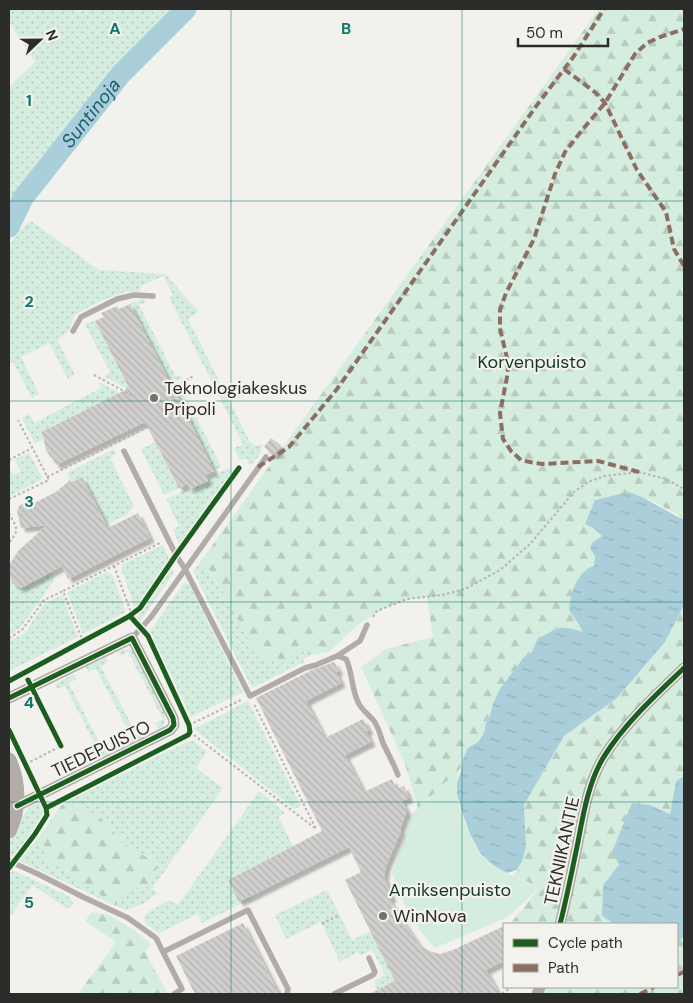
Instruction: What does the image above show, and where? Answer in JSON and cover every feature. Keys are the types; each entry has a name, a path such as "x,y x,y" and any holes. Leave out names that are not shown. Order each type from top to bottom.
{"street":[{"path":"9,698 132,638"},
{"name":"TIEDEPUISTO","path":"17,806 170,730 174,725 173,718 132,638"},
{"name":"TEKNIIKANTIE","path":"560,923 567,899 583,812 592,783 604,756 653,697 684,668"},
{"path":"9,830 17,806 15,759"}],"lane":[{"path":"72,331 81,317 117,299 134,295 153,296"},
{"path":"124,451 250,696 305,668 337,656 360,641 367,625"},
{"path":"132,638 151,617 266,456"},
{"path":"337,656 346,659 350,668 352,687 358,703 378,728 398,775"},
{"path":"9,861 128,918 156,938 182,990 174,994"},
{"path":"164,952 248,910 288,988 287,994"},
{"path":"334,994 373,975 375,972 369,958"}],"path":[{"path":"94,375 133,396"},
{"path":"168,389 194,376"},
{"path":"18,420 48,478"},
{"path":"9,499 148,427"},
{"path":"9,460 32,448"},
{"path":"367,625 378,611 407,599 442,595 466,589 500,570 530,544 574,492 588,482 605,476 639,472 656,475 684,489"},
{"path":"9,514 16,527 16,534 9,543"},
{"path":"9,638 22,630 44,600 169,539"},
{"path":"114,566 131,615 141,628"},
{"path":"63,591 83,642"},
{"path":"75,646 91,638"},
{"path":"185,716 189,725 189,734 316,829 250,696 189,725"},
{"path":"26,764 61,746 58,740"},
{"path":"15,759 26,764 29,772"},
{"path":"322,924 339,915"}],"green space":[{"path":"9,9 75,9 79,13 83,9 186,9 121,74 23,198 9,227 9,87 35,62 9,22"},
{"name":"Korvenpuisto","path":"599,9 684,9 684,518 650,500 629,493 595,500 593,528 602,536 593,542 594,566 584,571 584,632 567,627 557,628 538,639 531,654 492,706 484,733 478,742 468,749 460,769 418,808 405,764 361,667 386,649 433,637 427,597 404,600 386,607 355,627 329,652 310,655 301,649 285,663 258,658 228,599 207,567 198,565"},
{"path":"31,221 99,270 165,274 199,312 188,319 250,442 255,446 262,444 259,456 255,461 249,465 247,459 240,460 234,448 243,444 169,297 173,295 163,276 139,287 141,293 124,292 90,306 73,318 69,330 57,339 75,375 68,379 49,343 21,357 39,394 32,398 13,362 9,364 9,248 17,232"},
{"path":"144,298 146,302 139,305 176,377 181,375 183,378 171,384 130,304"},
{"path":"95,321 130,391 104,376 110,372 85,324"},
{"path":"99,382 120,393 35,444 22,418 29,414 34,423 101,388"},
{"path":"189,383 191,387 183,391 221,466 214,471 176,392"},
{"path":"155,442 179,488 164,495 141,449"},
{"path":"114,449 116,454 110,458 134,506 126,515 106,525 83,478 71,483 67,473"},
{"path":"29,453 42,477 40,480 9,497 9,465 13,475 20,472 15,459"},
{"path":"229,468 232,472 180,545 173,530 179,526 166,499 191,489"},
{"path":"163,545 169,559 135,608 121,569 123,564"},
{"path":"198,565 206,567 228,599 310,655 304,659 304,662 252,688 193,571"},
{"path":"170,569 173,570 173,574 140,622 138,621 138,615"},
{"path":"51,572 54,580 21,627 9,635 9,628 12,626 9,620 9,577 15,585 21,588"},
{"path":"107,572 112,574 126,612 83,634 67,592"},
{"path":"184,583 189,584 243,692 191,717 150,631"},
{"path":"62,595 78,637 9,671 9,641 25,633 44,604"},
{"path":"684,605 684,779 681,777 676,781 670,814 650,805 619,865 602,916 612,923 512,923 540,887 513,876 518,870 526,847 524,805 564,736 617,698 665,642"},
{"path":"126,649 134,653 164,712 163,727 159,729 155,723 163,719 128,652 121,656 119,652"},
{"path":"106,657 108,662 101,667 136,733 143,730 146,735 126,745 123,740 131,736 96,669 89,672 86,667"},
{"path":"74,674 77,679 69,683 103,750 111,746 114,752 95,761 92,756 99,752 65,686 58,689 55,684"},
{"path":"248,701 301,806 294,809 194,729"},
{"path":"192,740 207,752 196,768 223,788 152,889 158,893 145,903 126,910 116,906 125,889 135,888 151,858 134,851 122,842 104,821 68,801"},
{"name":"Amiksenpuisto","path":"460,769 457,789 459,806 480,853 503,871 540,887 508,917 435,948 410,918 392,873 413,813"},
{"path":"259,791 285,813 279,817 293,846 228,880 239,902 250,896 251,899 202,923 198,914 159,934 145,923 144,917 147,913 169,900 178,905"},
{"path":"68,801 99,817 124,843 154,862 157,866 148,887 125,889 116,906 67,871 47,860 44,846 39,837 60,807"},
{"path":"40,802 43,808 42,818 13,857 9,855 9,843 19,827 22,817 29,807"},
{"path":"39,837 48,860 67,871 116,906 20,861"},
{"path":"12,870 69,896 73,903 71,907 66,908 33,885 9,918 9,875"},
{"path":"327,890 352,940 370,931 400,979 377,990 374,981 385,975 372,950 360,956 358,952 340,962 321,922 286,939 275,915"},
{"path":"92,912 109,915 134,930 151,944 145,952 167,992 163,994 78,994 116,942 85,921"},
{"path":"684,937 684,994 537,994 540,988 678,988 678,941"}],"water":[{"path":"629,492 684,519 684,605 665,642 617,698 564,736 524,805 526,847 517,870 507,873 493,865 480,853 470,834 457,794 457,782 463,759 468,748 478,742 484,733 492,706 500,689 524,657 531,654 538,638 559,628 570,628 584,632 569,610 570,599 578,580 586,570 594,566 595,556 590,548 593,542 602,536 585,524 595,500"},
{"path":"682,777 684,779 684,937 678,941 678,923 612,923 602,916 603,885 619,865 612,852 632,803 650,805 670,814 676,781"}],"building":[{"name":"Teknologiakeskus Pripoli","path":"130,304 176,392 214,471 205,475 208,481 190,489 188,484 179,488 145,422 56,465 46,450 42,432 129,388 95,321 104,317 101,313 117,306 119,309"},
{"path":"271,438 281,446 273,455 264,447"},
{"path":"82,477 108,528 138,513 150,538 68,579 62,566 21,588 15,585 9,577 9,565 19,550 47,525 21,528 17,511 19,506 23,503 30,505 56,492 70,480 71,483"},
{"path":"334,662 339,671 336,672 341,683 306,701 325,738 363,719 369,730 366,731 371,742 345,755 364,792 392,779 396,789 404,786 409,798 402,801 407,811 384,876 392,898 389,899 420,946 440,954 453,950 503,926 503,962 486,970 499,994 369,994 395,981 345,880 361,872 349,847 239,902 228,880 322,831 256,698 310,671"},
{"path":"243,923 279,994 195,994 176,956"}],"waterway":[{"name":"Suntinoja","path":"9,227 23,198 121,74 186,9"}],"marked path":[{"path":"258,467 289,447 337,389 537,105 574,56 604,9"},
{"path":"639,472 598,461 542,464 521,460 511,451 503,439 500,413 508,372 507,358 500,329 500,310 506,293 534,239 555,174 565,152 605,103 635,54 647,43 684,29"},
{"path":"564,69 596,93 605,103 637,170 666,212 674,249 684,266"},
{"path":"678,975 684,972"},
{"path":"640,994 652,988"}],"cycle path":[{"path":"9,681 128,617 140,608 239,468"},
{"path":"46,808 188,735 190,732 189,725 148,636 130,616"},
{"path":"9,698 132,638 173,718 174,725 170,730 17,806"},
{"path":"560,923 587,797 599,765 613,743 632,720 684,668"},
{"path":"28,680 61,746"},
{"path":"9,730 46,808 47,815 9,868"}],"place":[{"name":"Teknologiakeskus Pripoli","path":"154,398"},
{"name":"WinNova","path":"383,916"}]}
